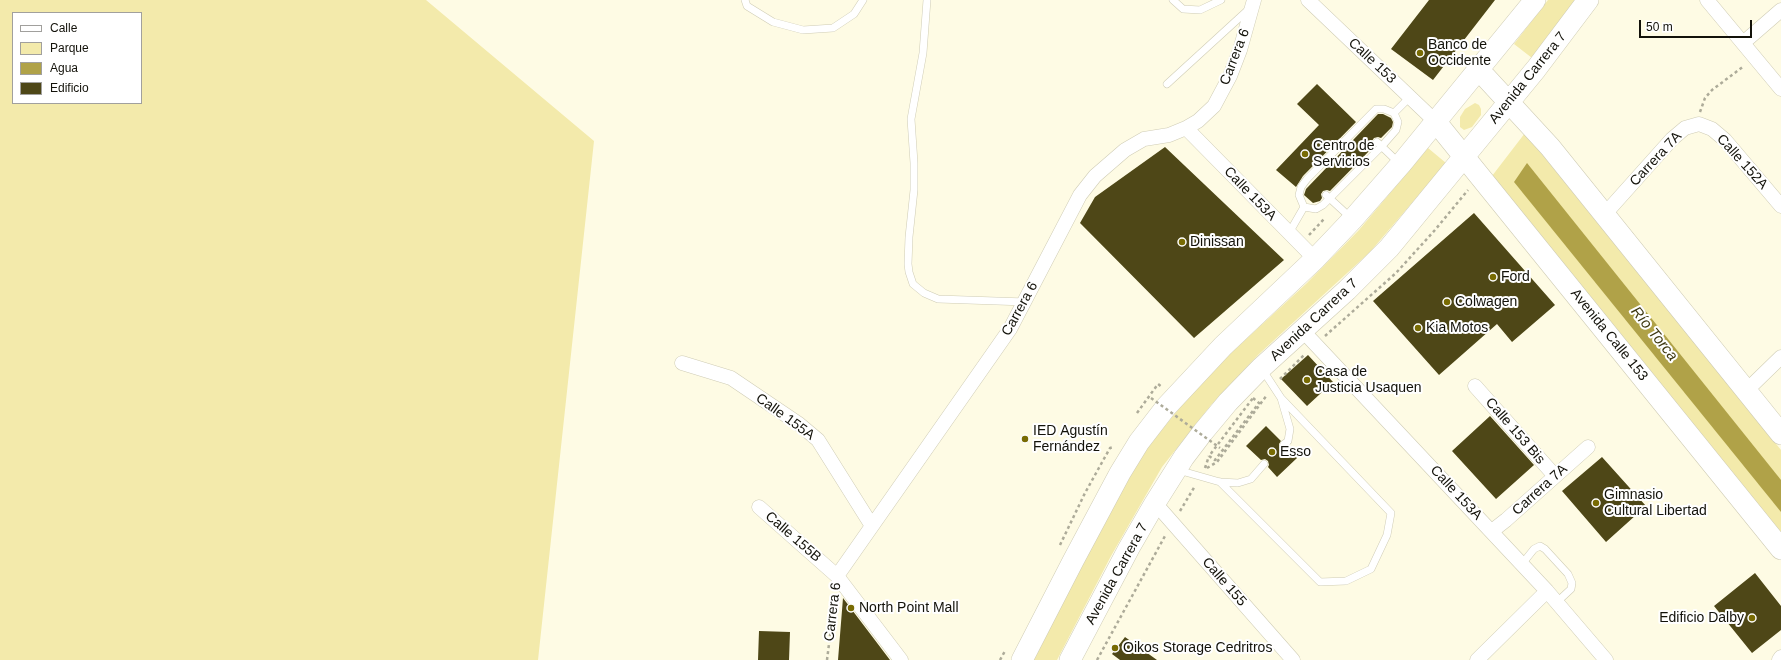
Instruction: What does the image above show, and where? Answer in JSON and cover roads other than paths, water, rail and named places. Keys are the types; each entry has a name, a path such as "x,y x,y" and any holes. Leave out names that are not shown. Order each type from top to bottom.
{"main road":[{"path":"1022,660 1073,560 1120,473 1139,442 1166,407 1223,346 1315,259 1352,220 1436,122 1535,0"},
{"name":"Avenida Carrera 7","path":"1070,660 1129,548 1155,503 1176,469 1203,432 1228,402 1261,368 1347,290 1389,248 1465,157 1588,0"},
{"path":"1479,70 1550,147 1781,434"},
{"name":"Avenida Calle 153","path":"1436,122 1781,549"}],"street":[{"name":"Calle 153","path":"1308,0 1436,122"},
{"path":"1707,0 1781,89"},
{"name":"Carrera 6","path":"837,576 1010,329 1026,302 1080,195 1095,176 1125,150 1144,139 1168,135 1186,128 1198,121 1214,106 1230,76 1240,50 1253,3"},
{"path":"1743,43 1781,10"},
{"name":"Carrera 7A","path":"1604,215 1672,139 1685,128 1699,124"},
{"name":"Calle 152A","path":"1699,124 1712,129 1725,140 1781,206"},
{"name":"Calle 153A","path":"1186,128 1315,259"},
{"name":"Calle 153A","path":"1302,330 1492,531 1547,591 1606,660"},
{"path":"1746,391 1781,357"},
{"name":"Calle 155A","path":"682,363 731,378 799,424 818,440 872,526"},
{"name":"Calle 153 Bis","path":"1475,386 1555,476"},
{"name":"Carrera 7A","path":"1492,531 1588,447"},
{"name":"Calle 155","path":"1155,503 1293,660"},
{"name":"Calle 155B","path":"759,507 837,576 901,660"},
{"path":"1478,660 1547,591"}],"lane":[{"path":"745,0 747,6 773,22 802,30 833,28 854,14 863,0"},
{"path":"927,0 924,53 911,118 914,190 909,237 909,272 914,284 924,293 938,299 1026,302"},
{"path":"1172,0 1183,9 1200,10 1222,0"},
{"path":"1167,84 1253,3"},
{"path":"1394,113 1410,97"},
{"path":"1376,109 1384,109 1394,113 1398,122 1396,130 1380,144 1328,197 1323,206 1316,209 1304,207 1299,196 1301,187 1309,181 1361,127 1376,109"},
{"path":"1380,144 1401,164"},
{"path":"1328,197 1352,220"},
{"path":"1288,233 1304,207"},
{"path":"1220,482 1320,582 1346,581 1371,568 1387,535 1391,513 1281,398 1261,368"},
{"path":"1281,398 1290,429 1288,441 1284,444"},
{"path":"1176,469 1220,482 1238,483 1252,479 1264,464"},
{"path":"1522,564 1534,549 1540,546 1545,549 1568,574 1572,583 1571,588 1556,602"}],"water":[{"name":"Río Torca","path":"1527,163 1781,480 1781,512 1514,182"}],"place":[{"name":"Banco de Occidente","path":"1420,53"},
{"name":"Centro de Servicios","path":"1305,154"},
{"name":"Dinissan","path":"1182,242"},
{"name":"Ford","path":"1493,277"},
{"name":"Colwagen","path":"1447,302"},
{"name":"Kia Motos","path":"1418,328"},
{"name":"Casa de Justicia Usaquen","path":"1307,380"},
{"name":"IED Agustín Fernández","path":"1025,439"},
{"name":"Esso","path":"1272,452"},
{"name":"Gimnasio Cultural Libertad","path":"1596,503"},
{"name":"North Point Mall","path":"851,608"},
{"name":"Edificio Dalby","path":"1752,618"},
{"name":"Oikos Storage Cedritros","path":"1115,648"}]}
